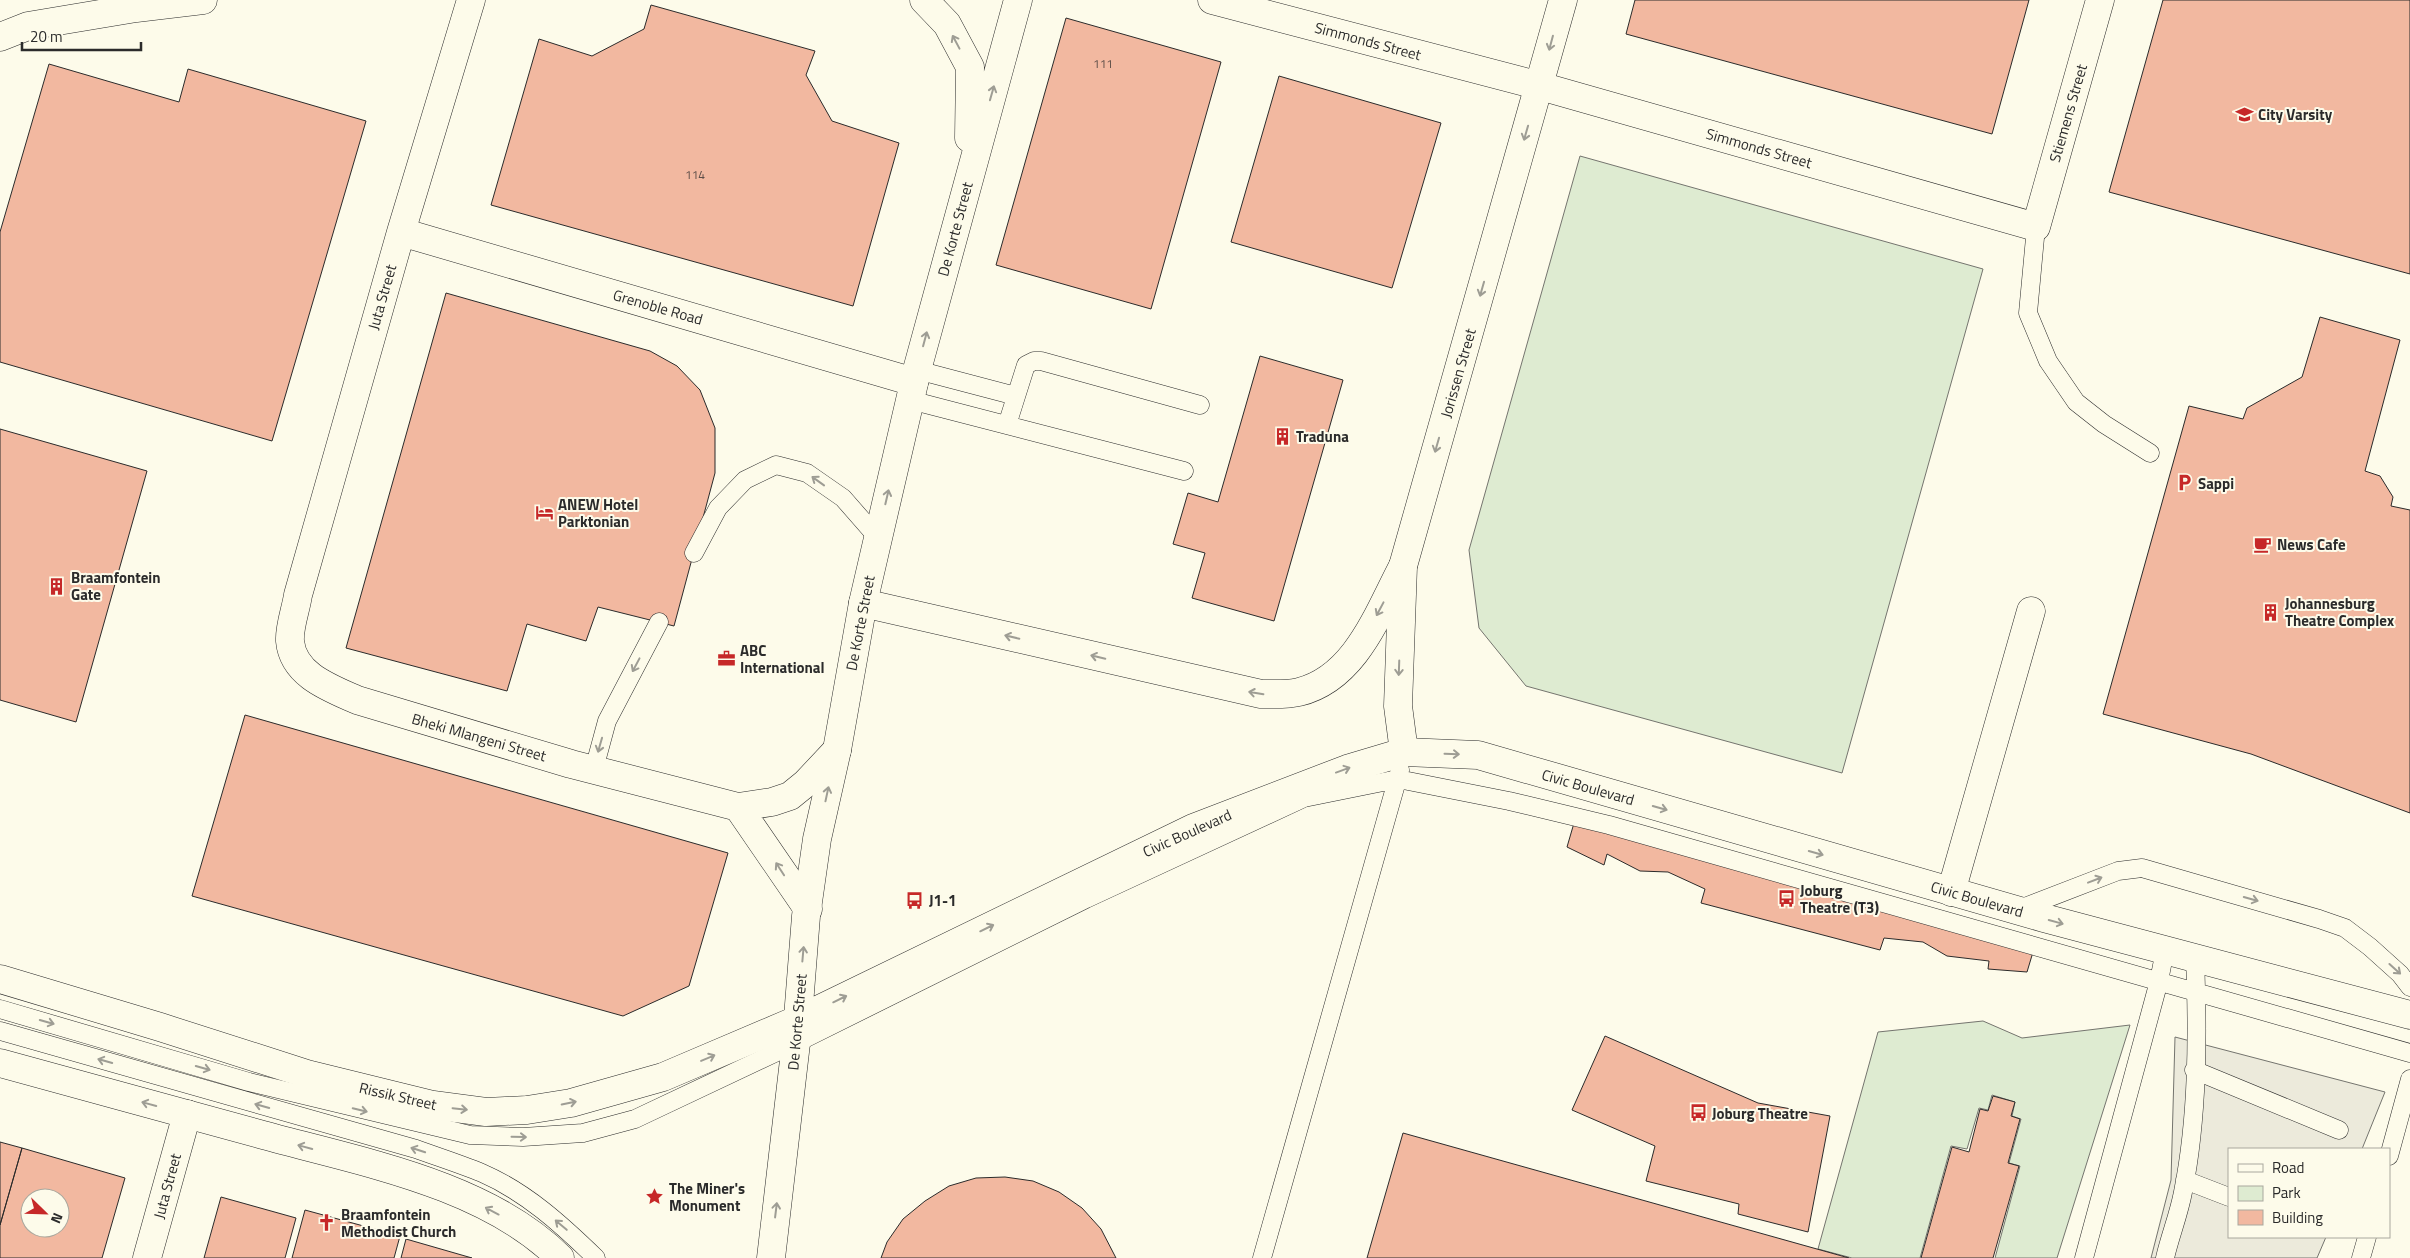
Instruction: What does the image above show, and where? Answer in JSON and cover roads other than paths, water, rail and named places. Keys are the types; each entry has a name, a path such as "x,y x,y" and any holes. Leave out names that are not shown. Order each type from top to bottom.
{"main road":[{"path":"109,0 136,8"},
{"path":"0,37 28,26 136,8 203,0"},
{"name":"Juta Street","path":"298,595 401,232 471,0"},
{"path":"924,0 947,24 970,67 969,174"},
{"name":"De Korte Street","path":"770,1258 817,839 836,750 863,603 914,384 969,174 1018,0"},
{"name":"Simmonds Street","path":"1212,0 1540,86 2036,227"},
{"name":"Jorissen Street","path":"1404,752 1398,706 1402,566 1563,0"},
{"name":"Stiemens Street","path":"2036,227 2100,0"},
{"name":"Grenoble Road","path":"401,232 914,384"},
{"path":"863,603 1260,694 1299,692 1332,678 1360,646 1402,566"},
{"name":"Bheki Mlangeni Street","path":"298,595 290,640 295,659 305,671 325,686 356,700 594,770 738,807 772,802 790,796 806,783 836,750"},
{"path":"1951,892 2031,610"},
{"name":"Civic Boulevard","path":"796,1032 1193,828 1346,769 1404,752 1478,755 2017,911 2410,1015"},
{"path":"738,807 808,908"},
{"name":"Rissik Street","path":"0,979 151,1024 307,1074 432,1106 486,1112 527,1110 571,1103 663,1077 796,1032"},
{"path":"0,1063 388,1170 462,1195 530,1233 544,1242 560,1258"},
{"name":"Juta Street","path":"147,1258 186,1114"}],"lane":[{"path":"2036,227 2028,313 2048,361 2076,402 2104,424 2150,453"},
{"path":"1007,425 1026,365 1034,361 1042,361 1200,405"},
{"path":"914,384 1016,396"},
{"path":"914,384 1007,425 1184,471"},
{"path":"694,553 718,508 745,480 776,465 807,473 843,498 878,538"},
{"path":"594,770 607,721 659,622"},
{"path":"1262,1258 1398,779 1404,752"},
{"path":"0,1009 249,1082 470,1135 523,1138 583,1133 635,1119 796,1032 1304,798 1398,779 1509,800 1608,825 2410,1053"},
{"path":"2017,911 2118,871 2142,868 2345,928 2400,974 2410,987"},
{"path":"2084,1258 2159,981 2165,950"},
{"path":"2164,1258 2185,1180 2193,1132 2197,992 2195,958"},
{"path":"0,1031 416,1149 483,1174 529,1200 563,1226 596,1258"},
{"path":"2194,1070 2339,1130"},
{"path":"2390,1152 2410,1079"},
{"path":"2185,1180 2228,1197"},
{"path":"2361,1258 2367,1238"}],"place":[{"name":"City Varsity","path":"2244,114"},
{"name":"Traduna","path":"1282,436"},
{"name":"Sappi","path":"2184,483"},
{"name":"ANEW Hotel Parktonian","path":"544,513"},
{"name":"News Cafe","path":"2263,544"},
{"name":"Braamfontein Gate","path":"57,586"},
{"name":"Johannesburg Theatre Complex","path":"2271,612"},
{"name":"ABC International","path":"726,659"},
{"name":"Joburg Theatre (T3)","path":"1786,899"},
{"name":"J1-1","path":"915,900"},
{"name":"Joburg Theatre","path":"1698,1113"},
{"name":"The Miner's Monument","path":"655,1197"},
{"name":"Braamfontein Methodist Church","path":"327,1223"}]}
